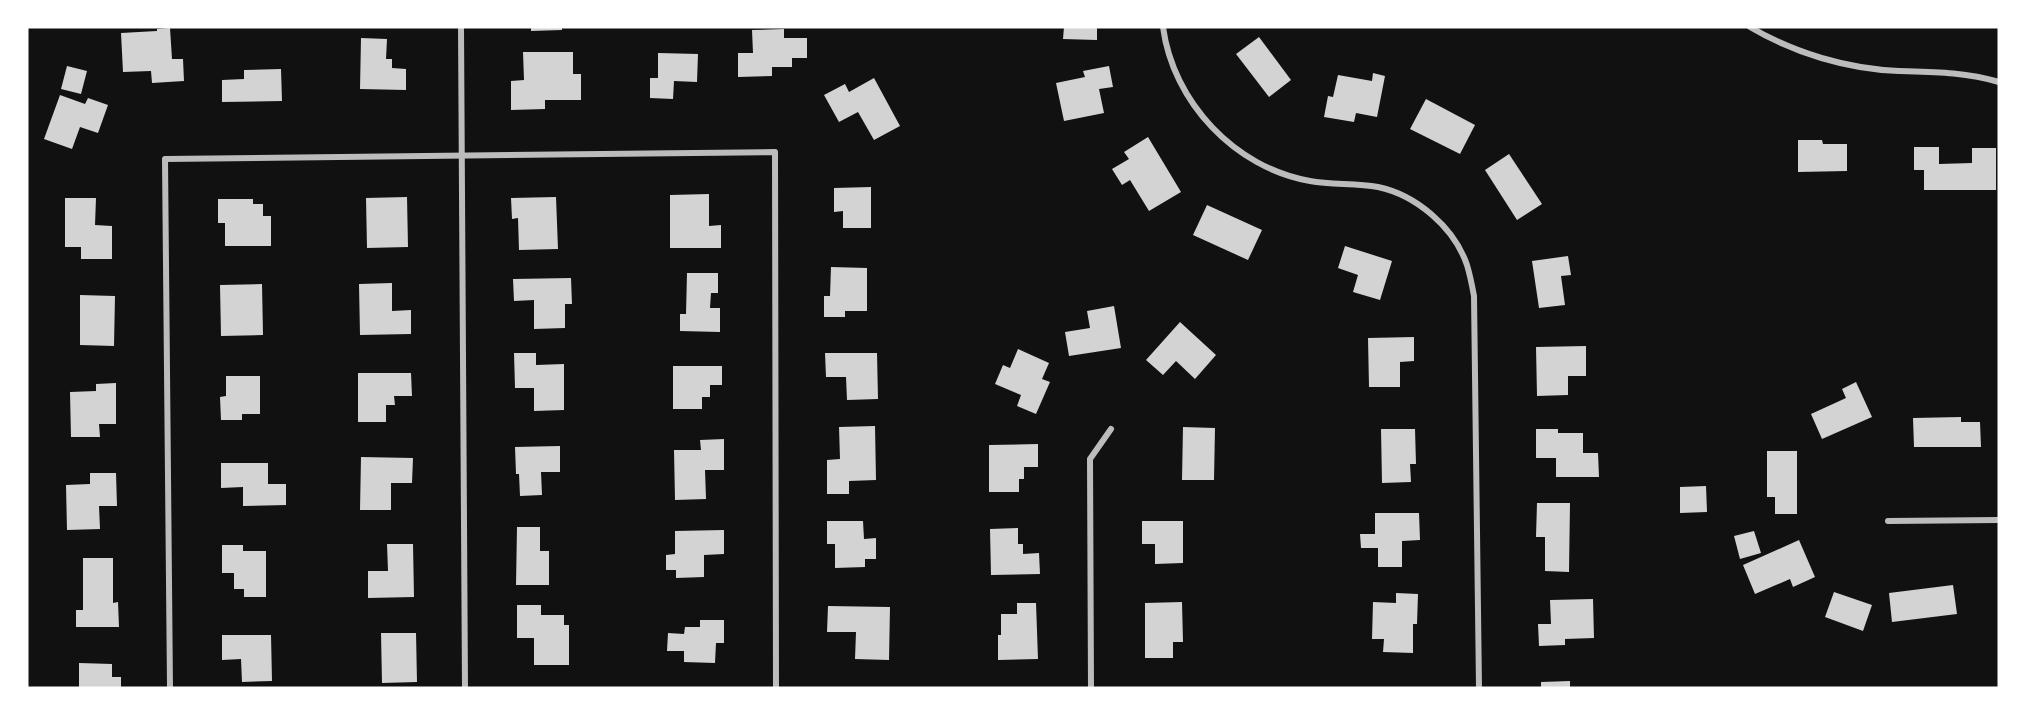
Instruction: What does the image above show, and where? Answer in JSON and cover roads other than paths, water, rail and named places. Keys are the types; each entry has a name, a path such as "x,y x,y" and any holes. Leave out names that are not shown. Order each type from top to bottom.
{"street":[{"path":"460,27 465,688"},
{"path":"1163,27 1169,55 1188,97 1206,122 1244,155 1276,171 1309,181 1365,185 1395,192 1411,200 1440,222 1461,250 1467,263 1474,296 1479,688"},
{"path":"1750,27 1790,48 1824,59 1889,70 1958,74 1999,82"},
{"path":"170,688 165,159 775,152 776,688"},
{"path":"1091,688 1090,459 1110,429"},
{"path":"1888,521 1999,520"}]}
